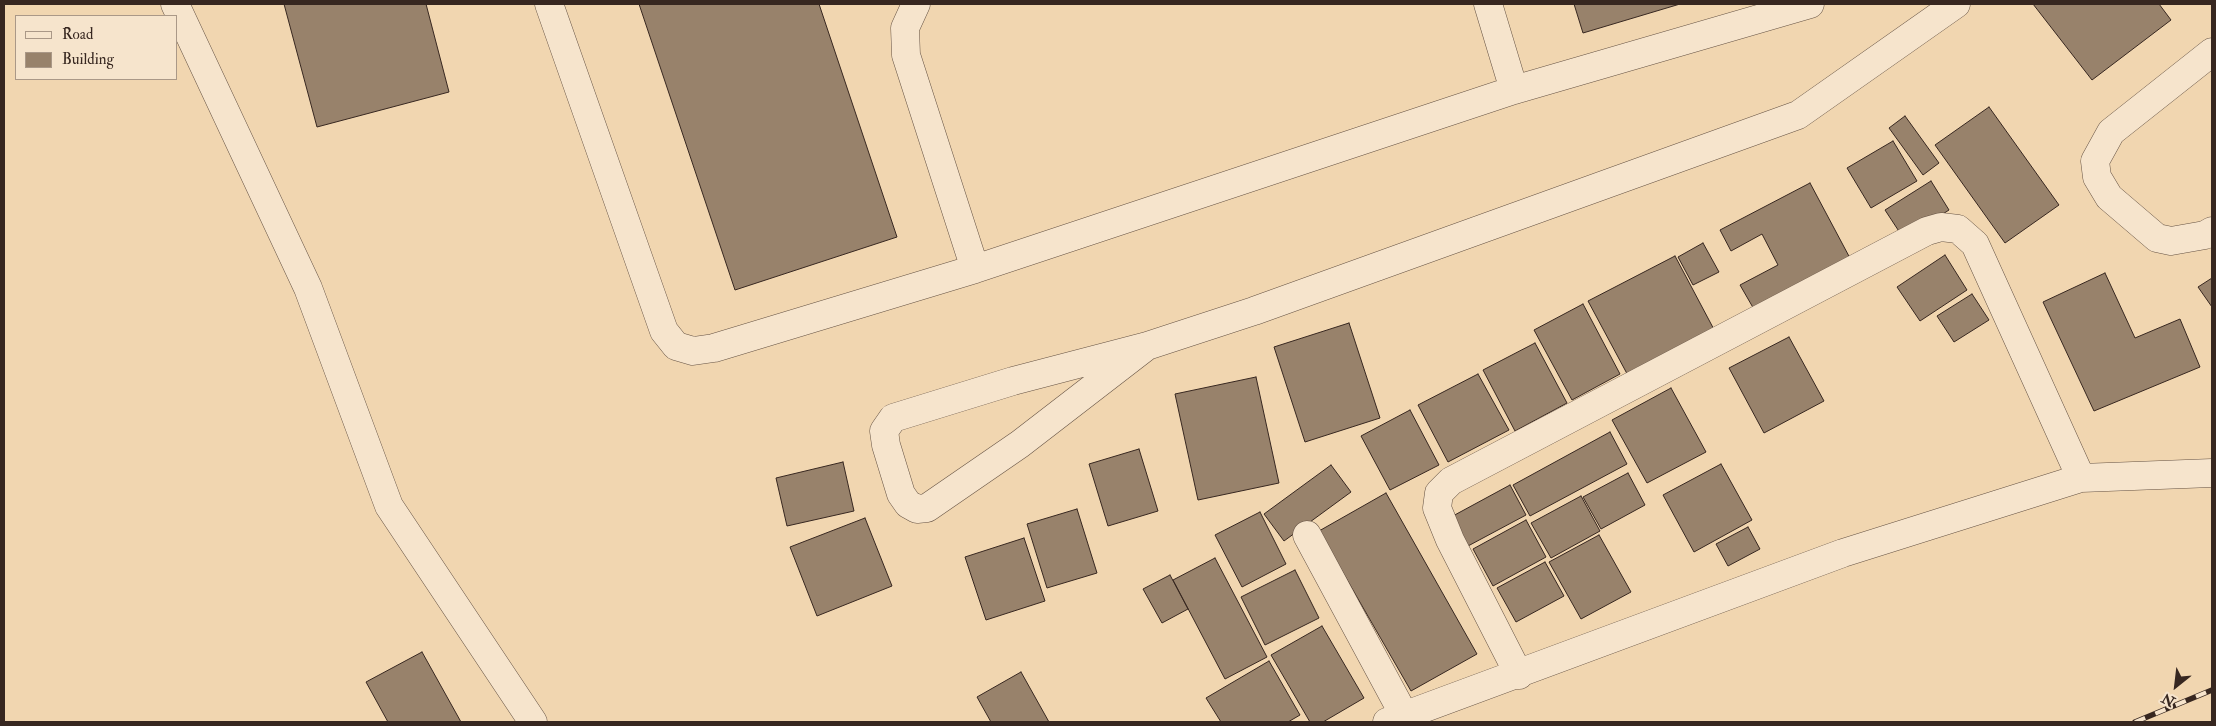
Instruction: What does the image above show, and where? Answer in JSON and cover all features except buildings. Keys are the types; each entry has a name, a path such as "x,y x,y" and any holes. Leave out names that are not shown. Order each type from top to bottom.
{"street":[{"path":"175,4 308,288 389,506 532,722"},
{"path":"550,4 664,331 676,346 693,351 714,348 975,269 1514,90 1810,4"},
{"path":"916,4 905,28 906,54 975,269"},
{"path":"1488,4 1514,90"},
{"path":"1147,346 1020,444 928,508 917,508 908,504 901,494 886,445 884,431 893,418 1013,380 1147,346 1254,311 1798,115 1956,4"},
{"path":"2212,52 2111,132 2095,161 2097,177 2109,197 2157,238 2171,241 2205,235 2212,231"},
{"path":"1519,675 1450,540 1438,508 1440,493 1451,481 1927,231 1941,227 1958,229 1974,244 2081,478"},
{"path":"1307,535 1396,719 1519,675 1843,553 2081,478 2212,473"}],"railway":[{"path":"2135,722 2212,690"}]}
